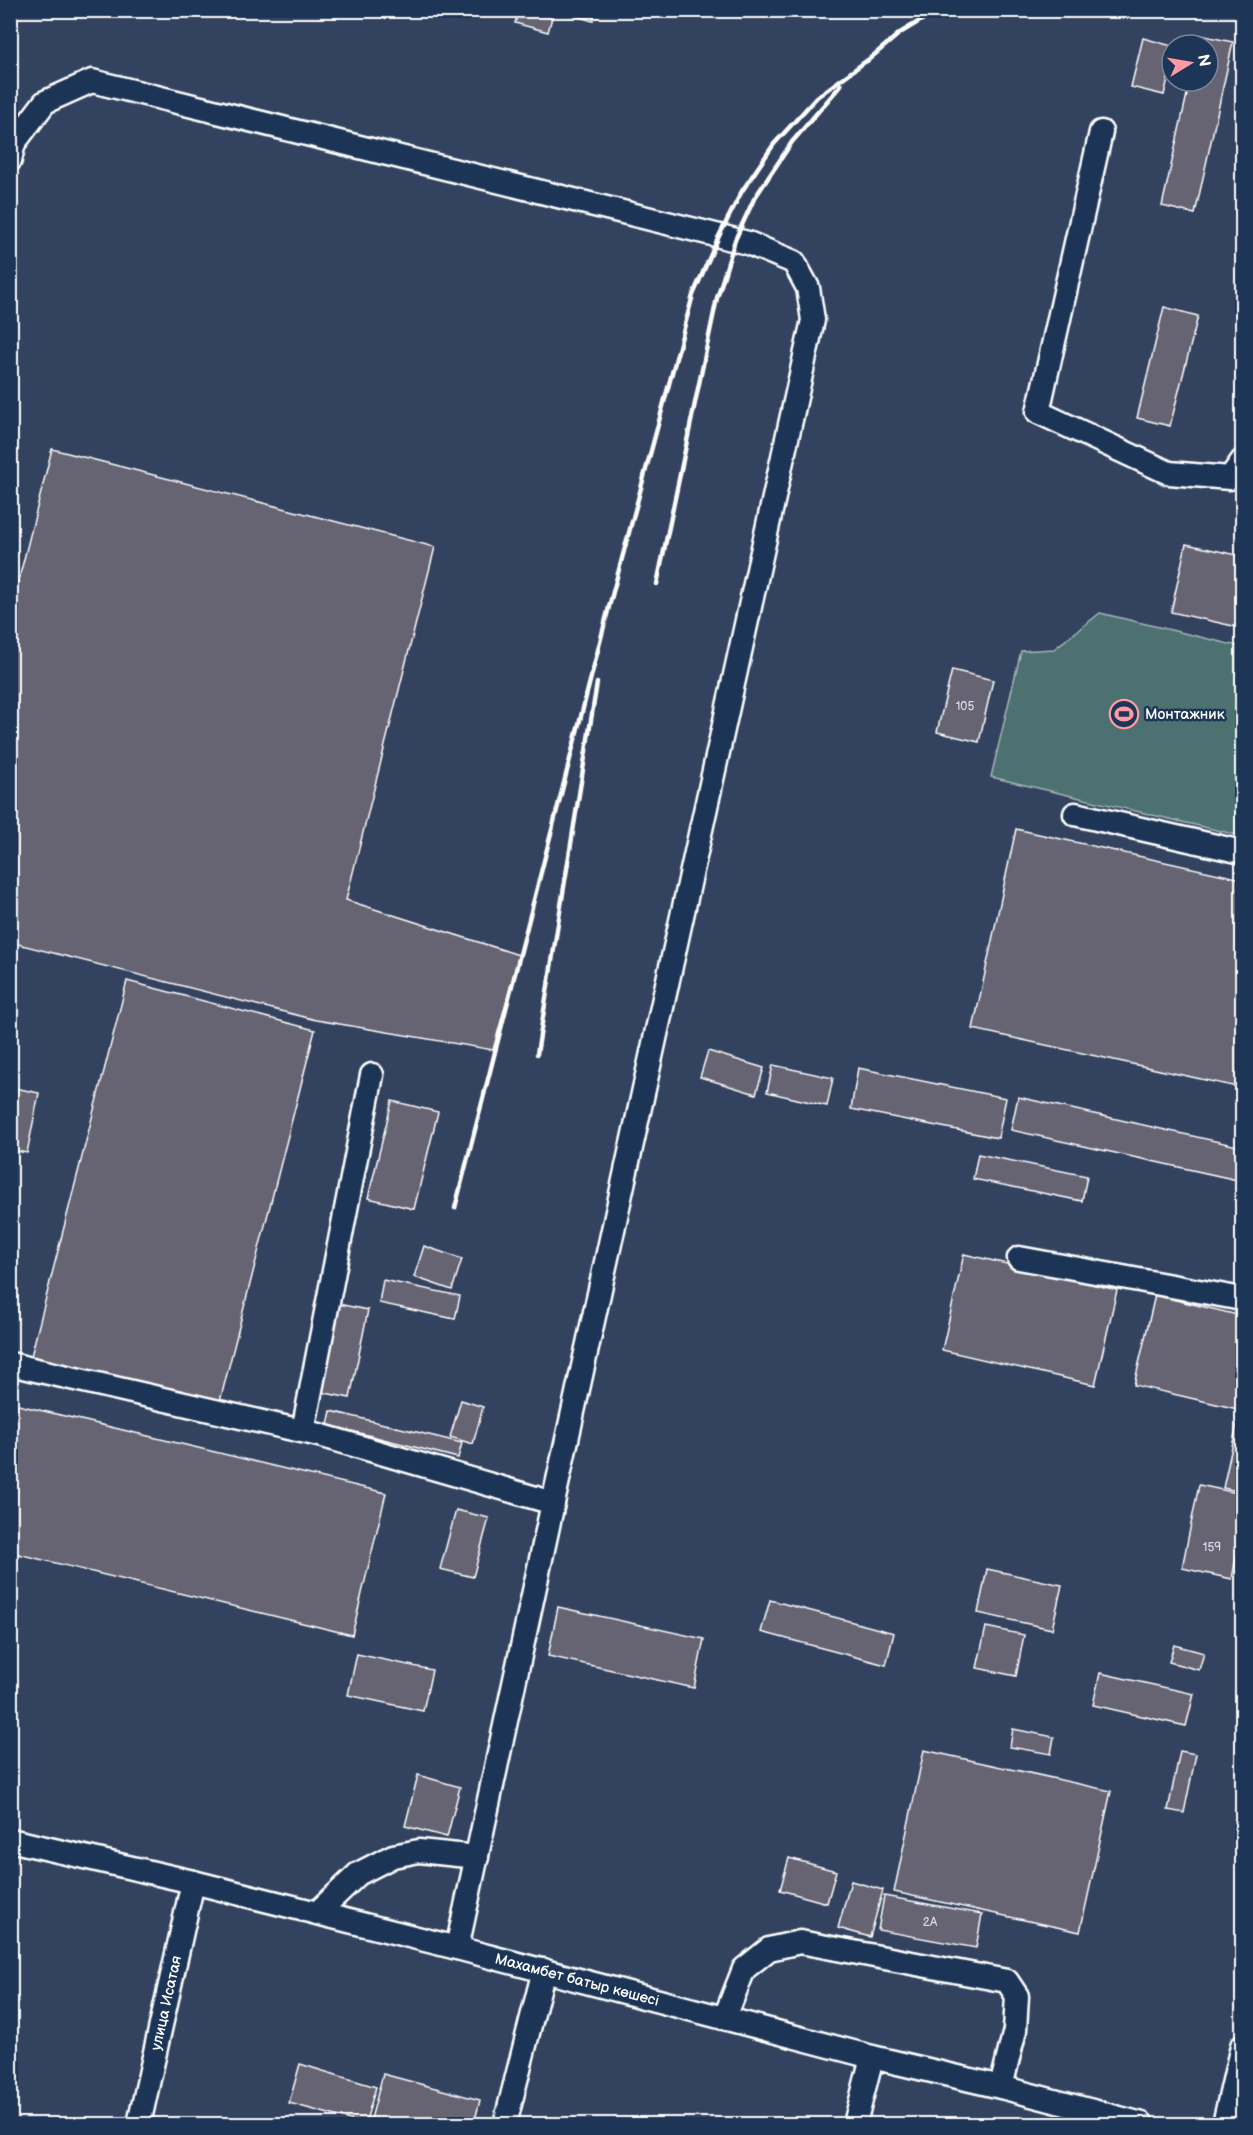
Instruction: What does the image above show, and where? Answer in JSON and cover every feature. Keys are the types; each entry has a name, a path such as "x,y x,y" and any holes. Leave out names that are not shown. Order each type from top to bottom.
{"street":[{"path":"10,160 14,143 45,102 92,81 748,243 794,262 808,288 813,320 457,1948"},
{"path":"1101,132 1038,412 1169,473 1230,478 1242,461"},
{"path":"1075,814 1242,852"},
{"path":"303,1431 372,1075"},
{"path":"1019,1258 1242,1299"},
{"path":"10,1364 303,1431 553,1503"},
{"name":"Махамбет батыр көшесі","path":"10,1840 193,1882 457,1948 1142,2124"},
{"path":"317,1913 358,1874 393,1856 419,1851 477,1857"},
{"name":"улица Исатая","path":"139,2124 193,1882"},
{"path":"725,2018 744,1969 769,1949 800,1942 1007,1981 1017,1996 1017,2007 1015,2030 1001,2087"},
{"path":"504,2124 544,1971"},
{"path":"1224,2124 1242,2046"},
{"path":"855,2124 872,2056"}],"green space":[{"name":"Монтажник","path":"1100,613 1242,647 1242,836 991,777 1021,651 1054,649"}],"building":[{"path":"519,10 554,10 548,32 515,23"},
{"path":"555,10 596,10 593,21"},
{"path":"1143,38 1160,43 1160,93 1164,93 1164,95 1131,87"},
{"path":"1220,39 1233,42 1195,214 1162,206 1187,93 1220,93"},
{"path":"1164,307 1198,316 1170,426 1137,418"},
{"path":"52,449 435,547 346,900 519,955 493,1050 316,1020 10,942 10,614"},
{"path":"1186,544 1242,556 1242,628 1171,612"},
{"path":"952,670 993,680 979,742 937,732"},
{"path":"1016,829 1242,879 1242,1088 973,1029"},
{"path":"127,981 315,1030 218,1409 30,1360"},
{"path":"708,1051 764,1068 756,1094 700,1077"},
{"path":"773,1065 833,1078 827,1106 767,1092"},
{"path":"858,1068 1006,1098 998,1138 851,1109"},
{"path":"10,1087 39,1093 27,1153 10,1150"},
{"path":"1018,1097 1242,1147 1242,1181 1011,1130"},
{"path":"392,1101 438,1112 414,1209 368,1198"},
{"path":"978,1154 1087,1176 1082,1201 973,1179"},
{"path":"424,1246 462,1259 452,1290 414,1277"},
{"path":"964,1254 1117,1290 1095,1385 942,1350"},
{"path":"383,1280 460,1296 455,1319 379,1303"},
{"path":"1155,1295 1242,1316 1242,1410 1134,1385"},
{"path":"338,1304 368,1310 350,1398 320,1392"},
{"path":"461,1400 483,1407 473,1444 450,1437"},
{"path":"10,1403 386,1493 352,1635 10,1552"},
{"path":"331,1411 462,1443 458,1458 328,1425"},
{"path":"1237,1424 1242,1425 1242,1492 1223,1488"},
{"path":"1199,1485 1242,1494 1242,1527 1232,1579 1182,1568"},
{"path":"456,1510 489,1518 473,1577 440,1569"},
{"path":"987,1569 1062,1585 1052,1629 978,1613"},
{"path":"770,1600 894,1633 886,1665 761,1632"},
{"path":"558,1607 704,1639 694,1688 548,1656"},
{"path":"986,1627 1024,1635 1016,1676 977,1668"},
{"path":"1174,1645 1204,1653 1199,1670 1169,1662"},
{"path":"357,1654 432,1670 423,1711 348,1695"},
{"path":"1100,1673 1194,1694 1186,1726 1093,1705"},
{"path":"1013,1729 1054,1737 1051,1754 1010,1747"},
{"path":"924,1750 1111,1791 1080,1932 894,1892"},
{"path":"1180,1751 1196,1754 1184,1813 1168,1810"},
{"path":"418,1775 460,1787 447,1837 405,1826"},
{"path":"789,1858 836,1871 827,1903 780,1890"},
{"path":"851,1881 883,1890 870,1937 838,1928"},
{"path":"884,1896 982,1914 976,1948 878,1930"},
{"path":"300,2064 376,2087 365,2124 289,2103"},
{"path":"383,2074 480,2100 474,2124 390,2124 371,2119"}],"railway":[{"path":"867,61 900,33 938,10"},
{"path":"455,1208 610,603 693,295 742,191 774,144 817,97 873,56"},
{"path":"657,584 717,298 735,240 754,199 792,142 841,85"},
{"path":"537,1054 597,683"}],"place":[{"name":"Монтажник","path":"1124,714"}]}
